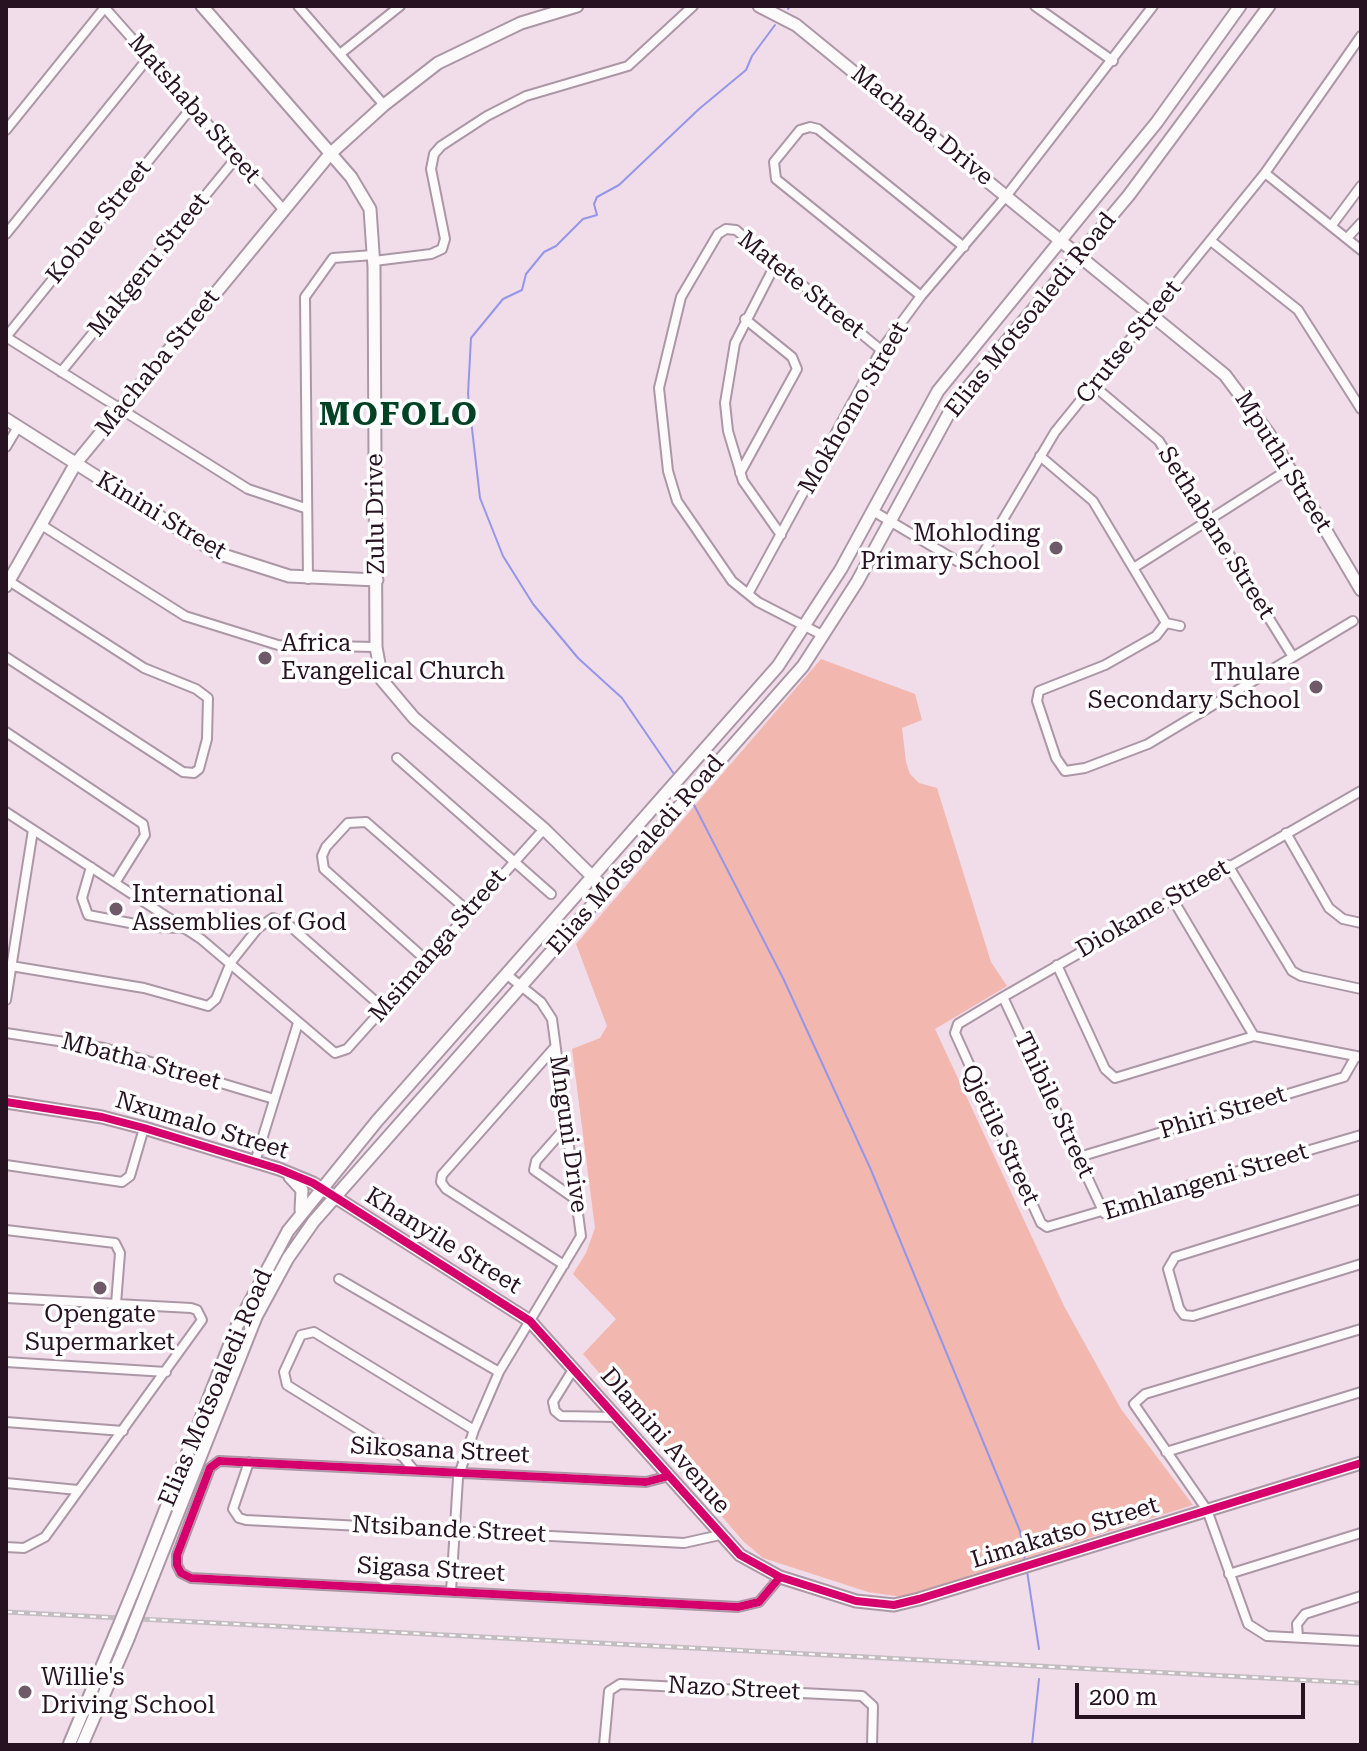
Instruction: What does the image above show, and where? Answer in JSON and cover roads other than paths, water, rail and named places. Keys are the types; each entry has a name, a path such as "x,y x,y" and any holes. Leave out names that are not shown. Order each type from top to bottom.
{"main road":[{"name":"Zulu Drive","path":"202,6 357,185 370,209 376,647 382,680 394,698 544,829 606,890"},
{"path":"330,154 384,105 468,46 521,23 577,6"},
{"name":"Machaba Drive","path":"759,6 796,25 1080,253"},
{"name":"Elias Motsoaledi Road","path":"84,1745 128,1639 147,1574 237,1326 276,1249 320,1188 778,666 873,511 938,391 1157,122 1240,6"},
{"name":"Elias Motsoaledi Road","path":"69,1745 115,1635 147,1574 256,1317 288,1258 333,1197 788,683 824,636 954,404 1129,195 1269,6"},
{"name":"Machaba Street","path":"7,583 76,463 330,154"},
{"name":"Mputhi Street","path":"1080,253 1225,375 1289,469 1361,590"},
{"name":"Kinini Street","path":"6,419 195,542 247,564 308,579 377,580"},
{"name":"Nxumalo Street","path":"6,1102 102,1117 144,1128 279,1169 333,1197"},
{"path":"279,1169 302,1190 300,1215"},
{"path":"354,1209 350,1194 356,1172"},
{"name":"Khanyile Street","path":"333,1197 530,1321"},
{"name":"Dlamini Avenue","path":"530,1321 575,1367 720,1535 752,1564 780,1577"},
{"name":"Limakatso Street","path":"780,1577 856,1601 894,1605 1361,1463"}],"street":[{"path":"298,6 384,105"},
{"path":"340,54 400,6"},
{"path":"308,579 305,297 333,258 431,254 442,249 445,239 431,169 434,154 441,146 526,96 628,66 693,6"},
{"path":"1035,6 1113,61"},
{"name":"Mokhomo Street","path":"748,594 881,350 921,296 1007,195 1113,61 1152,6"},
{"path":"6,130 105,7"},
{"name":"Matshaba Street","path":"105,7 283,209"},
{"name":"Crutse Street","path":"873,511 957,561 978,558 1040,456 1265,173 1361,36"},
{"path":"6,234 149,57"},
{"name":"Kobue Street","path":"6,337 192,107"},
{"path":"921,296 776,179 774,162 800,130 814,127 964,247"},
{"name":"Makgeru Street","path":"61,372 236,158"},
{"path":"1265,173 1361,250"},
{"path":"1332,225 1361,186"},
{"path":"1348,237 1361,223"},
{"name":"Matete Street","path":"748,594 724,571 677,501 668,471 659,388 681,297 718,234 726,229 736,230 881,350"},
{"path":"1211,241 1298,310 1361,409"},
{"path":"776,263 735,343 726,386 728,431 740,473 758,506 781,535"},
{"path":"740,473 797,369 792,357 745,319"},
{"path":"6,337 248,489 305,508"},
{"name":"Sethabane Street","path":"1094,386 1159,441 1293,657"},
{"path":"6,447 18,427"},
{"path":"1040,456 1090,497 1166,623 1180,626"},
{"path":"1135,567 1289,469"},
{"path":"40,524 193,619 278,645 376,647"},
{"path":"6,657 183,772 194,773 205,753 211,705 203,693 155,674 7,583"},
{"path":"748,594 824,636"},
{"path":"1166,623 1156,636 1105,665 1039,691 1037,701 1062,769 1073,772 1136,749 1353,621"},
{"path":"6,732 143,824 145,835 115,883"},
{"path":"397,758 551,894"},
{"name":"Diokane Street","path":"955,1037 958,1024 1228,865 1361,791"},
{"path":"6,812 184,928 231,962 298,1023 255,1162"},
{"path":"426,960 324,869 322,856 326,847 348,823 366,822 468,911"},
{"name":"Msimanga Street","path":"298,1023 335,1053 347,1049 544,829"},
{"path":"6,1000 33,830"},
{"path":"1286,833 1329,908 1343,919 1361,923"},
{"path":"1228,865 1295,974 1361,989"},
{"path":"91,867 82,898 88,915 151,927 184,928"},
{"path":"1172,898 1254,1036"},
{"path":"11,966 144,988 203,1006 214,1002 231,962 265,921 280,919 383,1008"},
{"path":"1057,965 1105,1069 1115,1078 1254,1036 1358,1057"},
{"name":"Mnguni Drive","path":"451,1591 459,1472 474,1430 499,1372 581,1236 548,1010 506,974"},
{"name":"Thibile Street","path":"1003,997 1104,1213"},
{"name":"Mbatha Street","path":"6,1033 104,1048 274,1099"},
{"name":"Qjetile Street","path":"955,1037 1041,1223 1050,1228"},
{"path":"555,1047 442,1175 441,1182 446,1189 564,1265"},
{"name":"Phiri Street","path":"1079,1157 1344,1077 1358,1057"},
{"path":"566,1127 536,1161 534,1170 578,1201"},
{"path":"6,1165 122,1182 130,1176 144,1128"},
{"name":"Emhlangeni Street","path":"1050,1228 1361,1135"},
{"path":"1361,1199 1175,1257 1168,1269 1177,1304 1182,1313 1193,1316 1361,1264"},
{"path":"6,1230 115,1243 120,1253 116,1304"},
{"path":"339,1279 499,1372"},
{"path":"6,1298 194,1309 200,1314 201,1325 45,1537 24,1548 6,1547"},
{"path":"1361,1329 1145,1394 1135,1402 1135,1407 1207,1510 1244,1617 1253,1629 1267,1636 1361,1641"},
{"path":"413,1469 403,1457 287,1385 284,1372 301,1335 314,1332 474,1430"},
{"path":"6,1362 166,1372"},
{"path":"575,1367 553,1402 555,1411 561,1416 617,1417"},
{"path":"1166,1452 1361,1392"},
{"path":"6,1422 123,1431"},
{"name":"Sikosana Street","path":"210,1468 222,1461 646,1482 669,1476"},
{"name":"Ntsibande Street","path":"249,1462 233,1503 234,1514 242,1520 684,1543 720,1535"},
{"name":"Sigasa Street","path":"210,1468 177,1555 179,1569 187,1577 746,1607 767,1595 780,1577"},
{"path":"6,1483 78,1490"},
{"path":"1229,1574 1361,1533"},
{"path":"1298,1637 1297,1624 1301,1617 1361,1596"},
{"name":"Nazo Street","path":"604,1745 609,1691 620,1684 862,1696 873,1706 872,1745"}],"waterway":[{"path":"674,774 622,698 578,658 533,604 503,556 480,498 468,394 471,338 503,299 522,290 526,274 544,252 556,246 583,219 597,215 594,204 597,197 619,185 699,109 746,70 752,56 775,25"},
{"path":"691,799 783,978 871,1170 1020,1531 1025,1561"},
{"path":"1027,1571 1039,1649"},
{"path":"1032,1745 1039,1679"}],"railway":[{"path":"6,1612 1361,1683"}],"place":[{"name":"Mohloding Primary School","path":"1056,548"},
{"name":"Africa Evangelical Church","path":"265,658"},
{"name":"Thulare Secondary School","path":"1316,687"},
{"name":"International Assemblies of God","path":"116,909"},
{"name":"Opengate Supermarket","path":"100,1288"},
{"name":"Willie's Driving School","path":"25,1692"}],"district":[{"name":"MOFOLO","path":"399,416"}]}
